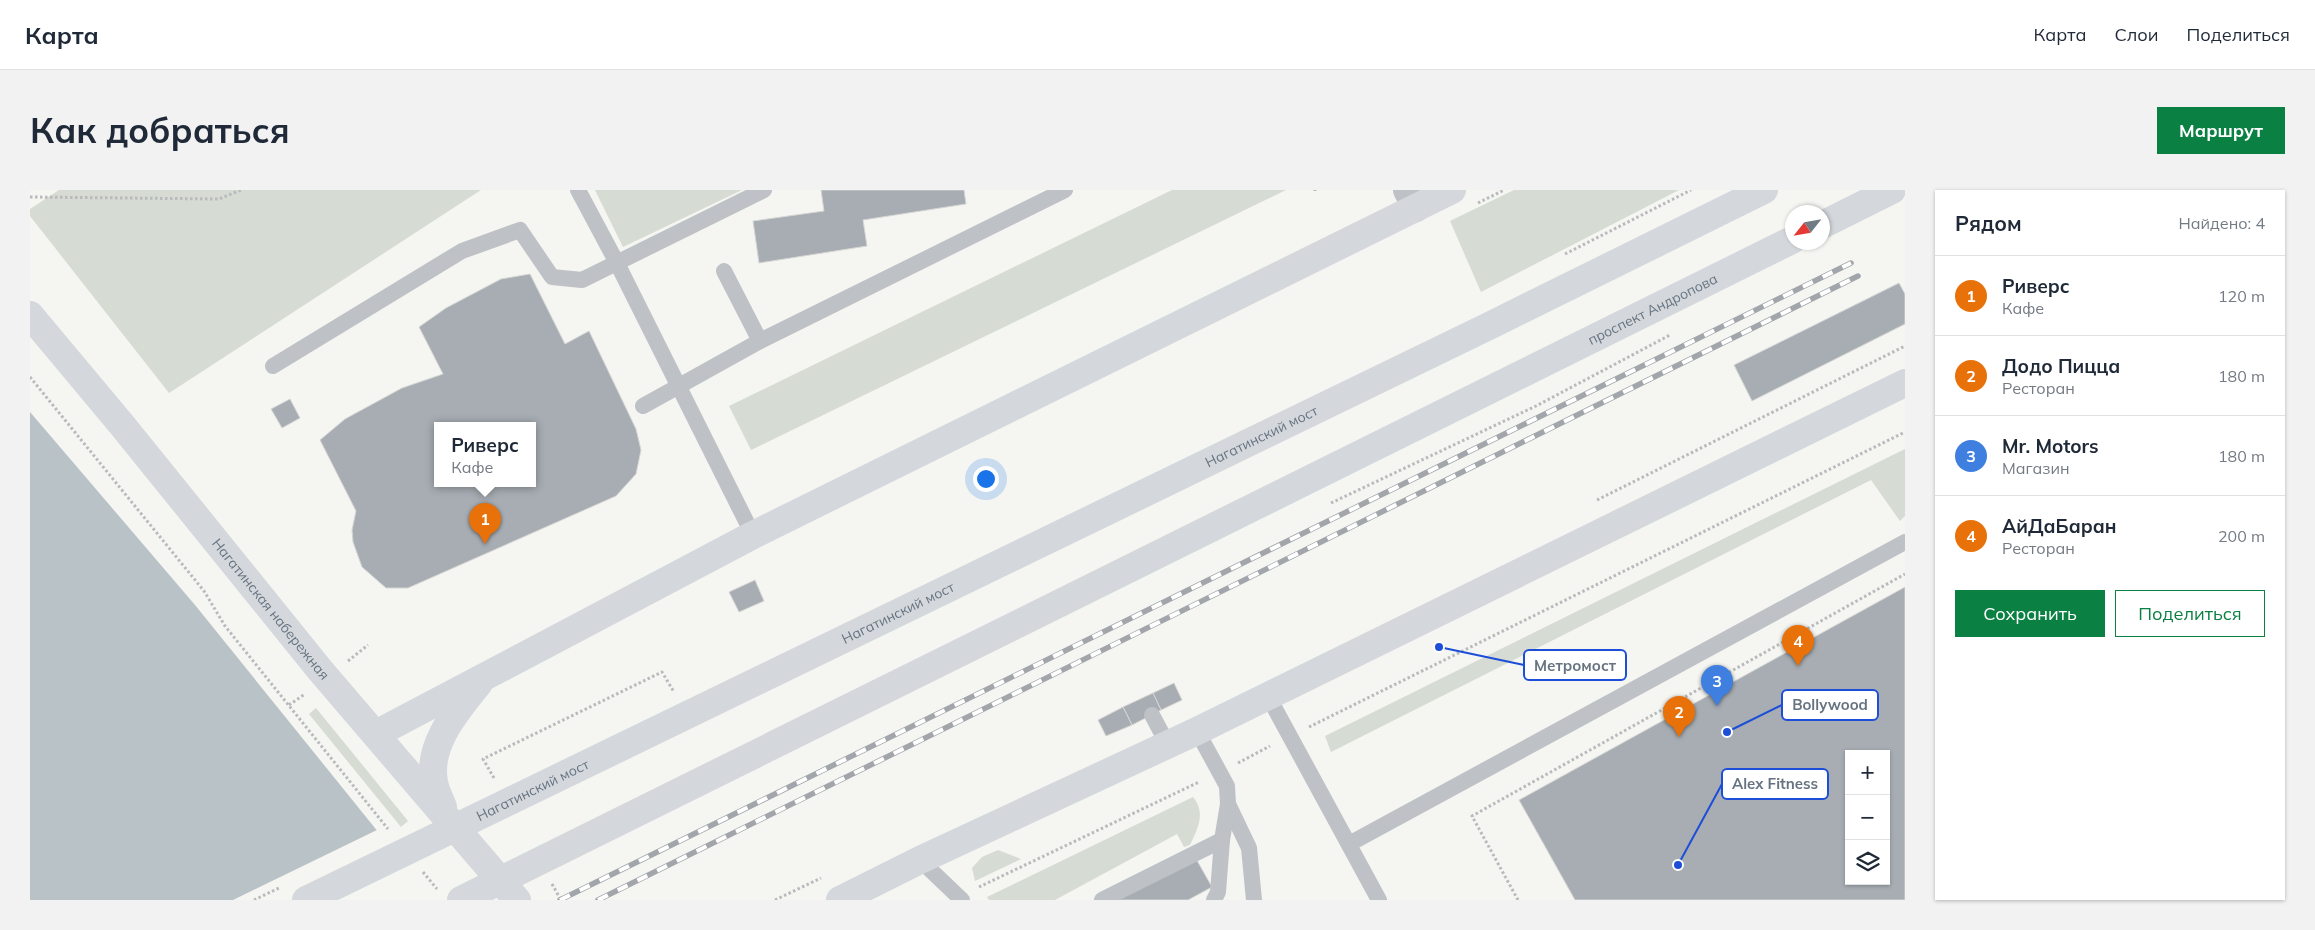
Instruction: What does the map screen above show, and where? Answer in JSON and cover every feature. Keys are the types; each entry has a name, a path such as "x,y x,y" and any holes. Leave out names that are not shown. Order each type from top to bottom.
{"main road":[{"path":"376,734 753,534 1411,199 1452,190"},
{"name":"Нагатинский мост","path":"306,900 1489,326 1764,190"},
{"path":"1830,221 1892,190"},
{"name":"проспект Андропова","path":"450,896 1785,243"},
{"name":"Нагатинская набережная","path":"30,315 122,425 320,670 517,900"},
{"path":"840,900 920,860 1197,731 1905,383"},
{"path":"448,818 434,782 434,750 457,711 484,677"}],"lane":[{"path":"578,190 617,263 753,534"},
{"path":"274,366 462,250 520,230 552,278 582,280 764,190"},
{"path":"643,406 760,341 1065,190"},
{"path":"724,271 760,341"},
{"path":"1349,844 1905,542"},
{"path":"1268,696 1379,900"},
{"path":"1152,714 1168,745"},
{"path":"1197,731 1227,786 1228,804 1222,840 1218,892 1214,900"},
{"path":"1228,804 1249,848 1254,900"},
{"path":"1102,900 1222,840"},
{"path":"920,860 960,898"}],"path":[{"path":"30,197 218,199 242,190"},
{"path":"1558,258 1690,190"},
{"path":"30,377 204,591 226,626 390,830"},
{"path":"960,898 1220,772 1905,432"},
{"path":"1518,900 1472,816 1905,574"},
{"path":"497,784 483,759 662,672 675,694"},
{"path":"421,869 450,896"},
{"path":"547,875 561,900"}],"shaded area":[{"path":"59,190 481,190 169,393 30,216 30,209"},
{"path":"595,190 742,190 623,247"},
{"path":"1172,190 1286,190 751,450 729,406"},
{"path":"1514,190 1679,190 1481,292 1450,221"},
{"path":"30,412 195,605 433,900 30,900"},
{"path":"1905,449 1905,516 1900,521 1871,480 1331,752 1325,736"},
{"path":"316,708 408,821 401,827 309,714"},
{"path":"1193,797 1197,803 1200,815 1198,827 1190,845 1184,847 1177,834 1055,900 989,900 987,897"},
{"path":"998,850 1021,859 975,881 972,868 982,857"}],"pier":[{"path":"379,829 436,900 233,900"}],"building":[{"path":"821,190 964,190 966,204 863,220 867,246 759,263 753,221 824,211"},
{"path":"530,274 565,344 589,331 636,429 641,450 636,474 616,496 408,588 386,588 362,567 353,542 352,530 356,511 320,440 345,419 402,388 443,374 419,327 446,308 501,279"},
{"path":"1899,283 1905,294 1905,324 1752,401 1734,365"},
{"path":"290,399 300,418 282,428 271,409"},
{"path":"755,580 764,601 739,612 729,592"},
{"path":"1905,587 1905,900 1575,900 1519,800"},
{"path":"1174,683 1182,700 1161,710 1153,693"},
{"path":"1153,693 1161,710 1132,725 1123,707"},
{"path":"1123,707 1132,725 1106,736 1098,720"},
{"path":"1195,857 1212,887 1188,900 1117,900"}],"railway":[{"path":"560,900 1851,263"},
{"path":"598,900 1858,276"}],"place":[{"name":"Риверс","path":"485,544"},
{"name":"Метромост","path":"1439,647"},
{"name":"АйДаБаран","path":"1798,666"},
{"name":"Mr. Motors","path":"1717,706"},
{"name":"Bollywood","path":"1727,732"},
{"name":"Додо Пицца","path":"1679,737"},
{"name":"Alex Fitness","path":"1678,865"}]}
